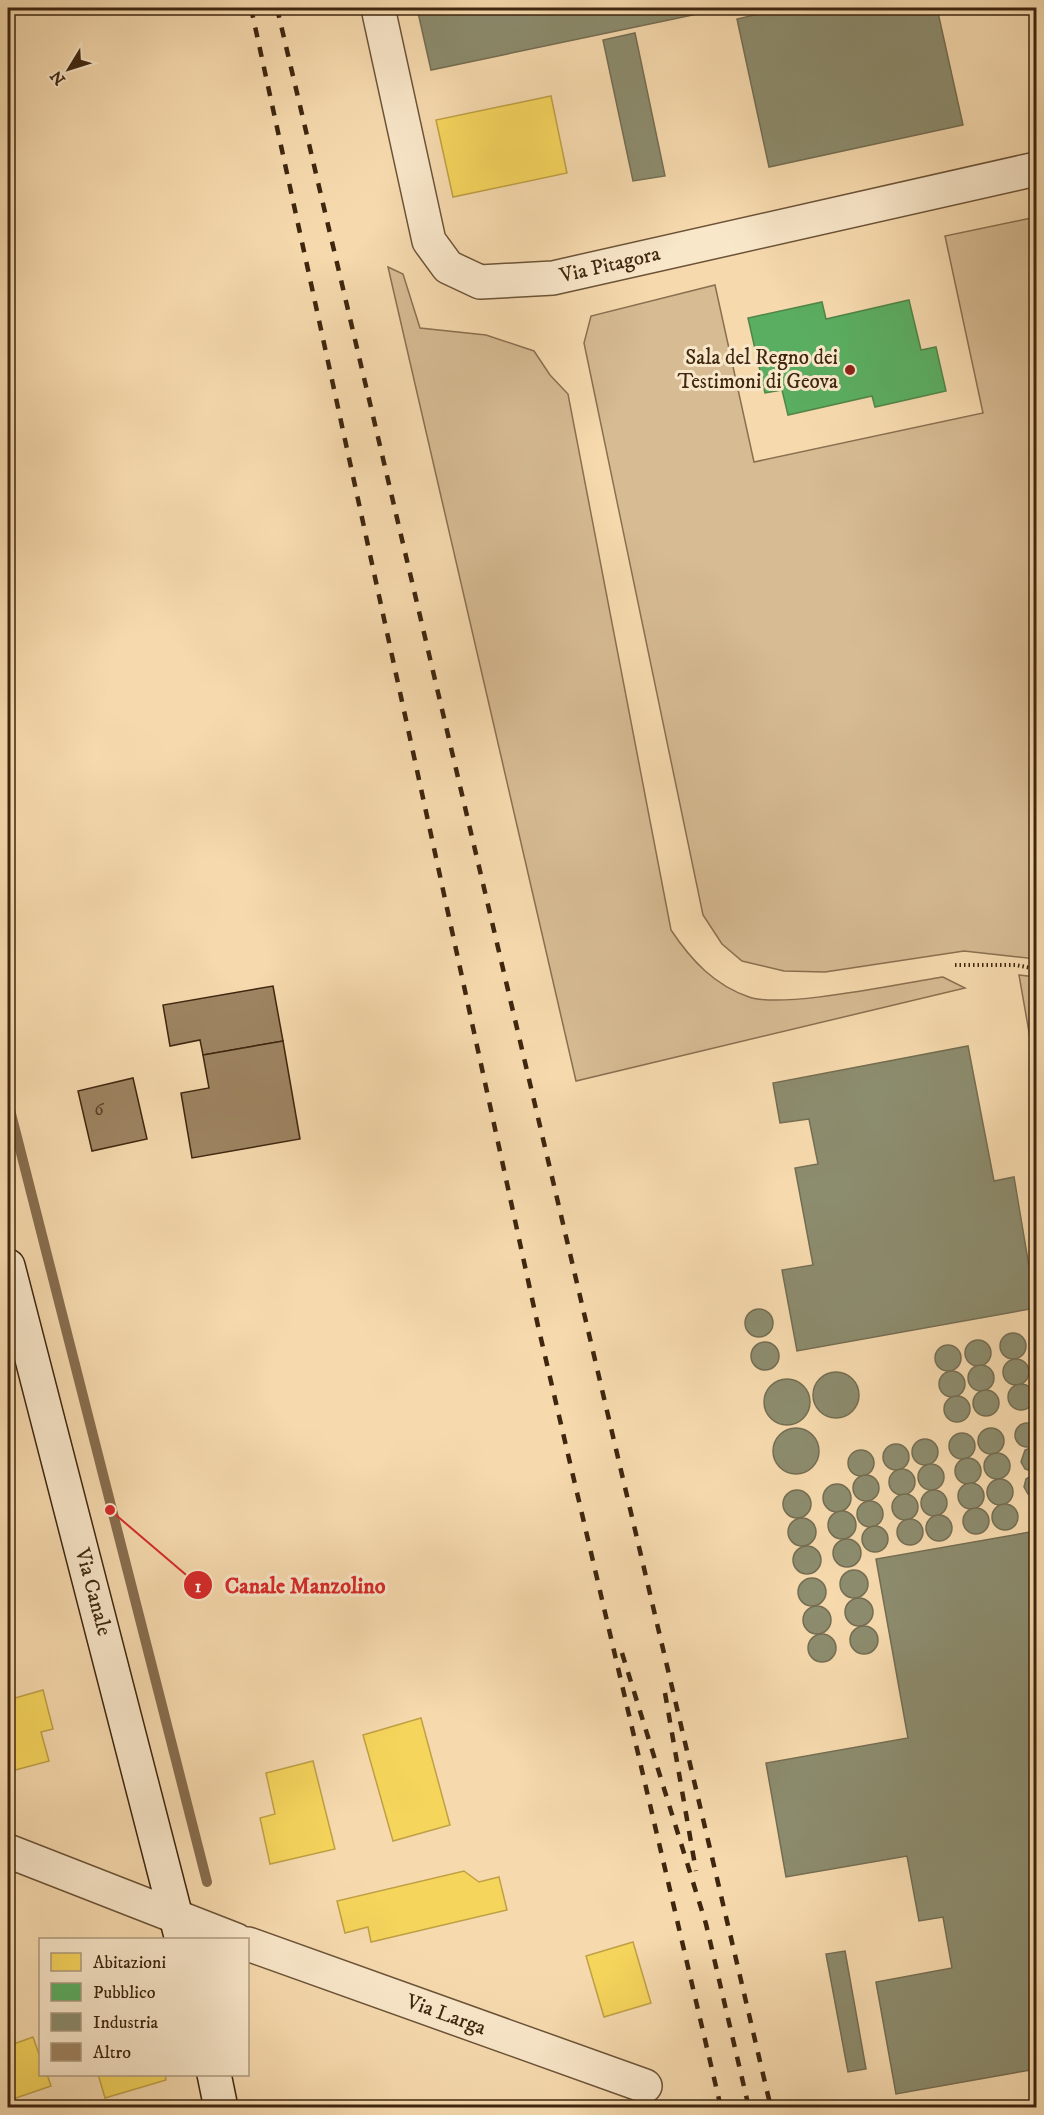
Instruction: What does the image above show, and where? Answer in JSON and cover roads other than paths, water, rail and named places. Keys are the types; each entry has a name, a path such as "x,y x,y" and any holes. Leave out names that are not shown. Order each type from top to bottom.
{"street":[{"name":"Via Pitagora","path":"378,8 429,241 448,267 480,282 553,279 1036,169"},
{"name":"Via Canale","path":"8,1266 179,1929"},
{"path":"8,1851 179,1929 226,1938"},
{"name":"Via Larga","path":"249,1944 645,2086"},
{"path":"213,2076 221,2108"}],"waterway":[{"path":"8,1102 207,1882"}],"railway":[{"path":"251,8 538,1326 721,2108"},
{"path":"277,8 771,2108"},
{"path":"622,1653 706,1924 749,2108"},
{"path":"665,1693 696,1871"}],"place":[{"name":"Sala del Regno dei Testimoni di Geova","path":"850,370"},
{"name":"Canale Manzolino","path":"110,1510"}]}
